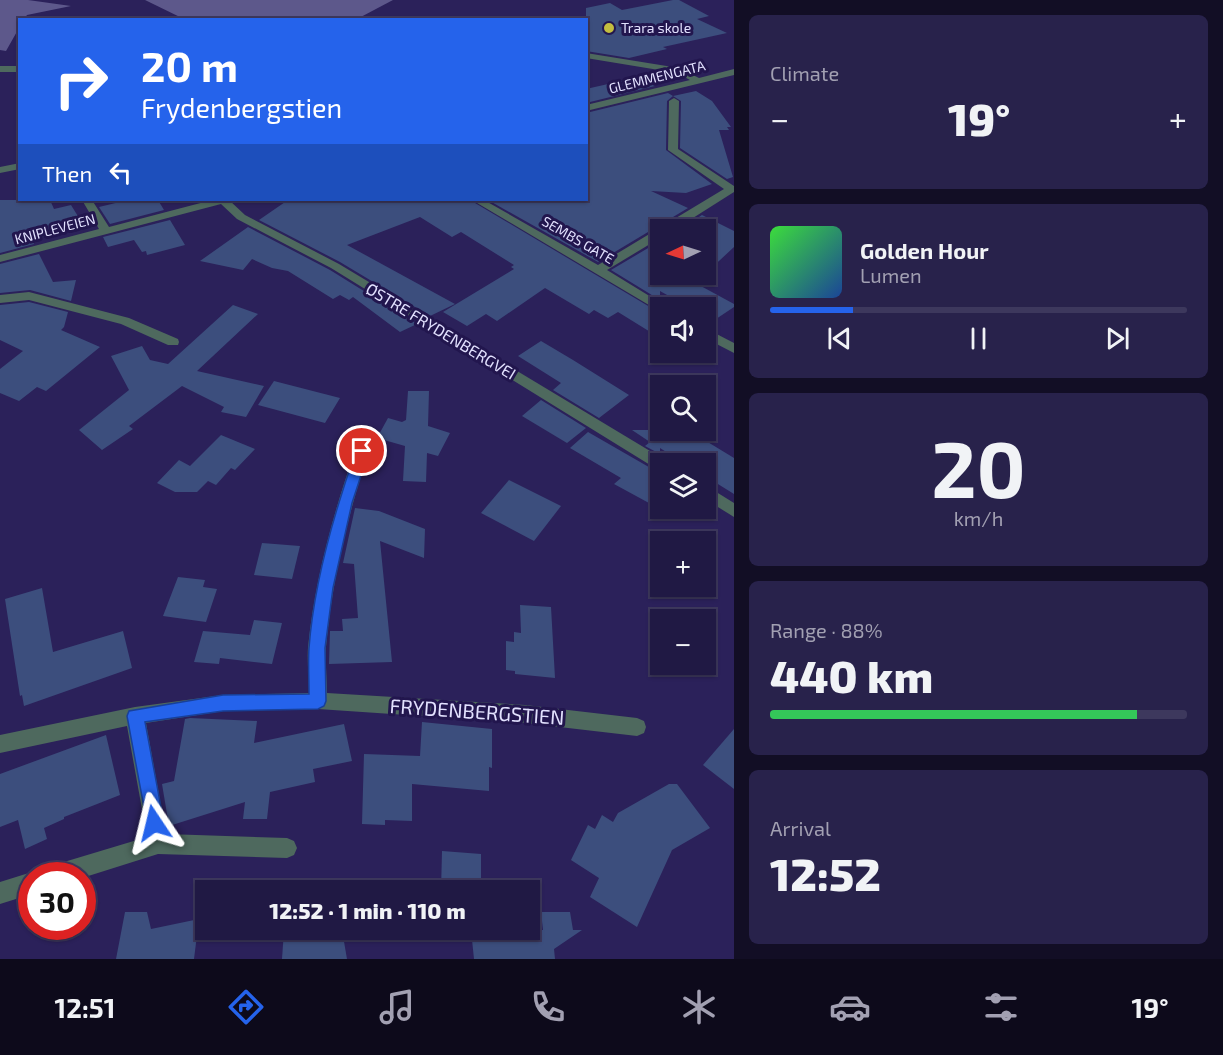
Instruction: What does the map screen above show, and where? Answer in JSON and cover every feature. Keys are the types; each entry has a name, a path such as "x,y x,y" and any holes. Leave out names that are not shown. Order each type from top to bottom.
{"street":[{"path":"588,55 679,72 698,81"},
{"path":"0,69 18,69"},
{"name":"GLEMMENGATA","path":"588,108 734,72"},
{"path":"674,101 673,150 733,190 684,219"},
{"path":"0,170 18,166"},
{"path":"88,201 106,231"},
{"name":"KNIPLEVEIEN","path":"0,259 218,201"},
{"name":"ØSTRE FRYDENBERGVEI","path":"223,201 241,217 335,266 650,458"},
{"name":"SEMBS GATE","path":"479,201 650,300"},
{"path":"599,270 650,239"},
{"path":"0,299 29,296 125,321 173,342"},
{"path":"716,338 734,349"},
{"path":"318,701 317,648 326,588 345,503 362,451"},
{"path":"716,499 734,511"},
{"name":"FRYDENBERGSTIEN","path":"2,741 135,716 223,703 318,701 525,714 637,727"},
{"path":"135,716 158,844"},
{"path":"96,863 158,844 287,849"},
{"path":"0,893 18,887"}],"shaded area":[{"path":"0,0 28,0 71,6 18,18 18,30 6,51 0,50"},
{"path":"145,0 393,0 359,18 182,18"}],"building":[{"path":"679,0 709,16 697,19 727,33 663,47 667,49 629,58 588,51 586,8 610,3 622,10"},
{"path":"639,77 655,86 588,103 588,89"},
{"path":"696,91 712,101 731,127 727,127 729,130 719,130 733,177 727,179 680,148 681,101 673,96"},
{"path":"668,93 673,96 667,101 666,150 712,184 686,193 651,191 688,208 670,219 650,219 650,231 598,262 490,201 588,201 588,113"},
{"path":"0,200 50,201 54,209 71,205 84,226 32,240 34,244 0,253"},
{"path":"124,201 159,201 164,210 110,224 99,207"},
{"path":"287,201 472,201 650,307 650,332 618,312 608,318 594,310 589,314 545,288 497,321 486,314 467,326 443,312 514,269 511,267 514,265 461,232 452,237 420,217 347,245 455,304 430,316 340,262 259,220"},
{"path":"702,215 710,219 696,219"},
{"path":"170,220 185,245 147,255 146,251 142,252 134,240 108,247 103,237"},
{"path":"716,222 734,231 734,247 716,264"},
{"path":"248,227 330,270 417,324 400,332 353,297 349,300 340,295 333,299 288,271 272,268 252,259 243,270 200,261"},
{"path":"650,247 650,285 699,285 734,304 734,307 716,319 716,297 671,297 660,291 660,297 655,297 611,270"},
{"path":"39,254 53,282 76,280 71,301 30,290 0,293 0,264"},
{"path":"29,302 68,312 61,330 100,347 46,391 37,387 19,401 0,393 0,369 23,351 0,340 0,305"},
{"path":"233,305 258,314 197,371 264,386 246,417 221,412 224,407 182,386 129,426 133,429 102,450 79,430 129,390 111,356 142,346 150,360 168,364"},
{"path":"541,341 629,395 599,418 553,390 561,383 518,356"},
{"path":"274,381 340,398 325,423 258,405"},
{"path":"408,391 429,391 428,426 450,433 438,456 427,453 426,482 403,481 405,446 377,438 388,418 402,422 406,420"},
{"path":"541,400 586,428 567,443 522,416"},
{"path":"632,430 650,430 650,441 706,441 734,458 734,494 716,483 716,453 668,453 660,448 658,453 645,446 650,442"},
{"path":"588,432 650,468 650,504 614,484 621,478 570,448"},
{"path":"221,435 255,449 235,470 231,468 216,485 208,481 197,492 175,492 157,483 179,460 190,466"},
{"path":"509,480 561,506 534,541 481,513"},
{"path":"355,508 379,511 425,529 424,558 380,541 392,662 329,664 330,631 343,631 342,619 358,618 354,564 343,563"},
{"path":"262,543 300,546 292,579 254,575"},
{"path":"178,577 205,580 203,587 217,589 206,622 163,616"},
{"path":"42,588 53,652 123,631 132,668 24,706 22,695 20,696 5,599"},
{"path":"520,605 551,607 555,678 515,674 515,671 506,670 506,641 514,642 514,632 521,633"},
{"path":"254,620 282,623 272,664 220,658 219,664 194,662 203,631 250,635"},
{"path":"185,719 257,721 254,743 344,724 352,761 313,769 315,782 270,792 267,819 243,819 245,802 169,826 162,784 174,781"},
{"path":"422,722 492,729 492,768 489,767 489,791 412,784 412,821 385,820 385,825 362,824 364,754 420,756"},
{"path":"734,729 734,789 703,765"},
{"path":"106,735 120,795 64,817 44,828 47,839 25,849 18,820 0,827 0,774"},
{"path":"669,784 677,784 710,828 672,850 637,927 590,897 599,878 571,860 588,825 595,829 602,815 613,822 618,813"},
{"path":"442,851 481,854 481,880 441,880"},
{"path":"125,912 147,912 151,929 195,920 196,940 194,959 116,959"},
{"path":"541,912 570,912 573,930 582,930 554,949 555,959 474,959 472,940 540,940 540,930 543,930"},
{"path":"283,940 344,940 347,959 282,959"}],"place":[{"name":"Trara skole","path":"609,28"}],"route":[{"path":"154,823 135,716 223,703 318,701 317,648 326,588 345,503 362,451"}]}
